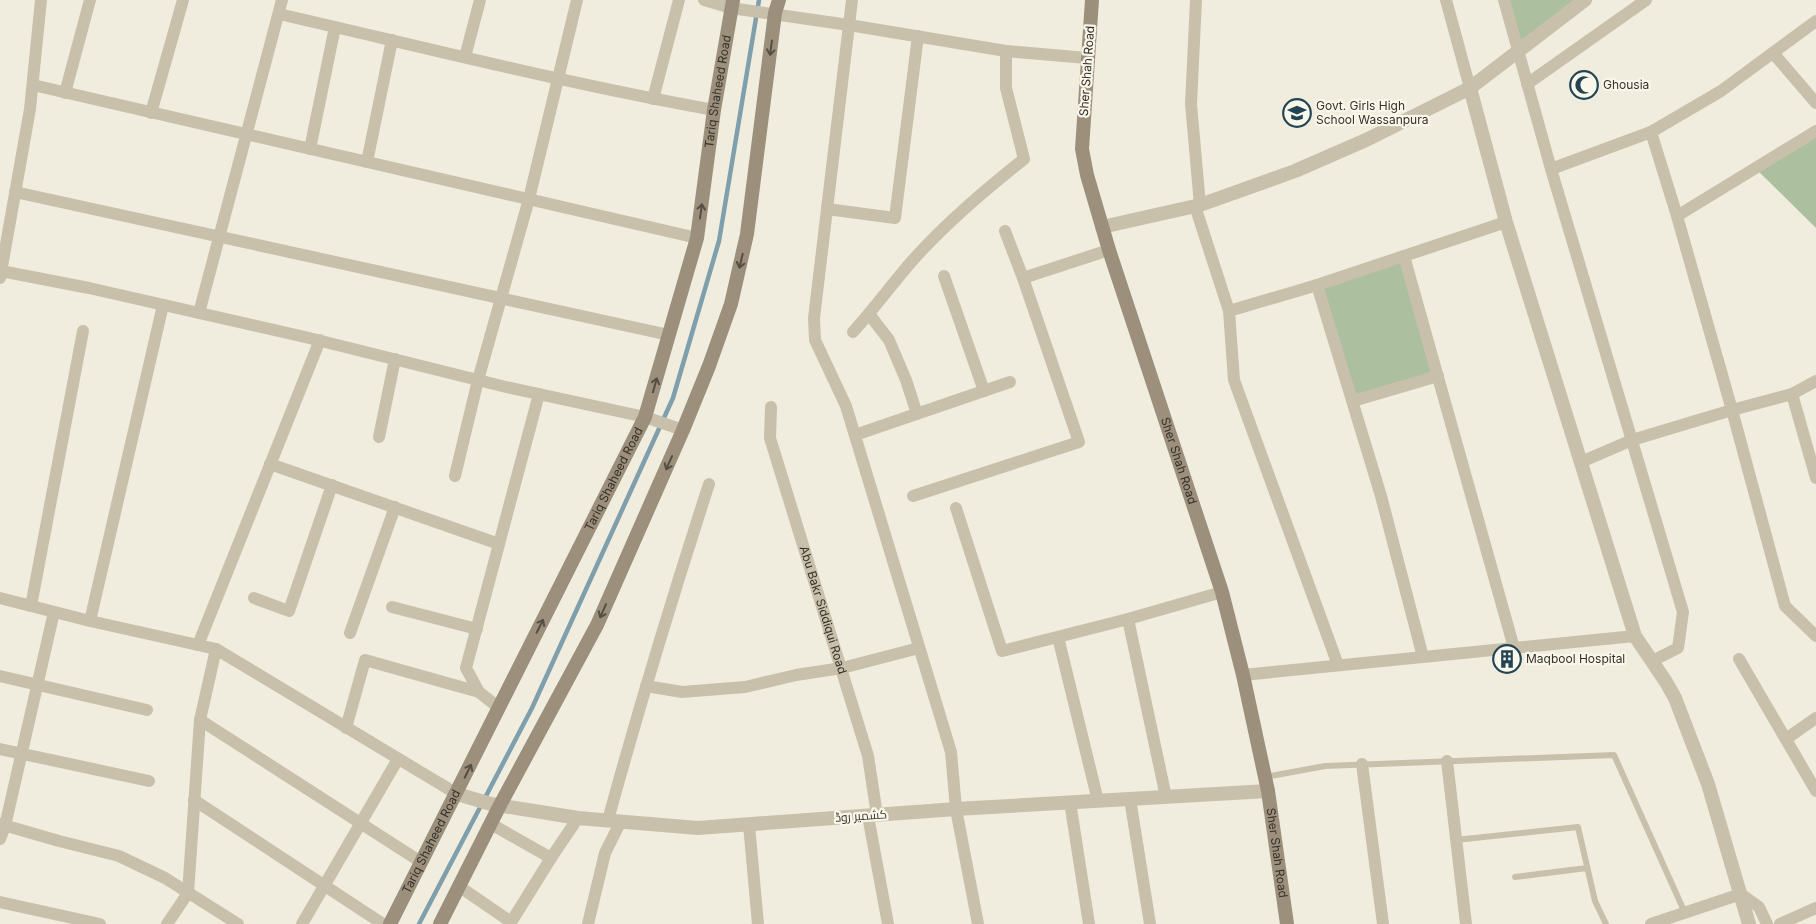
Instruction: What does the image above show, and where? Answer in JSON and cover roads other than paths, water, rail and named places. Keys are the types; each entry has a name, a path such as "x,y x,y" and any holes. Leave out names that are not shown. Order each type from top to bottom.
{"main road":[{"name":"Sher Shah Road","path":"1092,0 1082,149 1087,175 1109,250 1222,592 1244,675 1268,791 1287,924"},
{"name":"Tariq Shaheed Road","path":"390,924 499,708 652,419 669,335 675,320 697,238 714,110 734,5"},
{"path":"440,924 491,824 496,804 597,625 679,429 709,366 731,304 747,234 775,9"}],"street":[{"path":"41,0 30,109 1,275 164,305 320,340 478,380 652,419 679,429"},
{"path":"65,93 90,0"},
{"path":"151,112 183,0"},
{"path":"199,313 282,0"},
{"path":"465,57 480,0"},
{"path":"455,476 478,380 529,199 577,0"},
{"path":"653,99 679,0"},
{"path":"704,0 775,9 848,25 1006,50 1087,58"},
{"path":"852,0 814,318 814,340 846,406 950,752 956,809 978,924"},
{"path":"1196,0 1191,104 1198,205 1229,311 1234,380 1338,665"},
{"path":"1446,0 1506,222 1635,636 1675,698 1708,784 1749,924"},
{"path":"1504,0 1551,169 1683,612 1678,648 1652,661"},
{"path":"1102,227 1198,205 1295,171 1366,140 1470,88 1585,0"},
{"path":"1527,84 1646,0"},
{"path":"279,14 653,99 714,110"},
{"path":"1551,169 1651,132 1721,91 1816,21"},
{"path":"310,149 335,27"},
{"path":"827,209 895,218 918,36"},
{"path":"366,162 392,40"},
{"path":"853,332 912,261 960,212 1024,159 1006,88 1006,50"},
{"path":"1773,52 1816,104"},
{"path":"33,86 697,238"},
{"path":"1677,216 1816,131"},
{"path":"1651,132 1732,410 1785,606 1816,636"},
{"path":"16,192 669,335"},
{"path":"1229,311 1317,285 1506,222"},
{"path":"913,496 1079,442 1005,231"},
{"path":"1023,278 1109,250"},
{"path":"1404,256 1514,648"},
{"path":"944,276 984,391"},
{"path":"1317,285 1381,496 1423,657"},
{"path":"90,621 164,305"},
{"path":"869,314 890,340 917,414"},
{"path":"31,606 83,331"},
{"path":"198,644 320,340"},
{"path":"379,437 395,359"},
{"path":"1352,401 1438,376"},
{"path":"1580,462 1632,440 1792,394 1816,381"},
{"path":"855,435 1010,382"},
{"path":"479,692 466,668 539,394"},
{"path":"1792,394 1816,478"},
{"name":"Abu Bakr Siddiqui Road","path":"770,407 770,438 868,756 873,816 888,924"},
{"path":"270,464 499,544"},
{"path":"588,924 646,686 709,484"},
{"path":"254,598 289,610 332,485"},
{"path":"350,633 395,507"},
{"path":"956,508 1002,651 1128,619 1222,592"},
{"path":"0,598 90,621 216,649 457,794"},
{"path":"392,607 477,628"},
{"path":"0,839 54,612"},
{"path":"1128,619 1166,797"},
{"path":"1244,675 1635,636"},
{"path":"1058,637 1098,801"},
{"path":"646,686 682,692 745,687 796,675 842,668 919,648"},
{"path":"167,924 188,893 200,720 216,649"},
{"path":"1739,659 1816,791"},
{"path":"346,728 366,660 479,692 499,708"},
{"path":"0,676 147,710"},
{"path":"1786,739 1816,718"},
{"path":"200,720 421,862"},
{"path":"0,748 149,781"},
{"path":"302,924 398,759"},
{"path":"1447,761 1466,924"},
{"path":"1362,764 1384,924"},
{"name":"کشمیر روڈ","path":"457,794 496,804 578,818 698,828 956,809 1268,791"},
{"path":"1130,799 1150,924"},
{"path":"194,800 383,924"},
{"path":"1070,802 1089,924"},
{"path":"460,887 511,923 578,818"},
{"path":"491,824 551,858"},
{"path":"2,825 119,856 165,878 238,924"},
{"path":"749,825 758,924"},
{"path":"1650,924 1741,894"},
{"path":"1741,894 1759,907 1767,924"},
{"path":"0,902 100,924"},
{"path":"1780,924 1816,908"}],"lane":[{"path":"1265,777 1325,766 1614,755 1685,912"},
{"path":"1456,840 1578,827 1595,901 1606,924"},
{"path":"1515,877 1588,868"}],"waterway":[{"path":"419,924 532,708 673,398 719,241 759,0"}],"place":[{"name":"Ghousia","path":"1584,85"},
{"name":"Govt. Girls High School Wassanpura","path":"1297,113"},
{"name":"Maqbool Hospital","path":"1507,659"}]}
